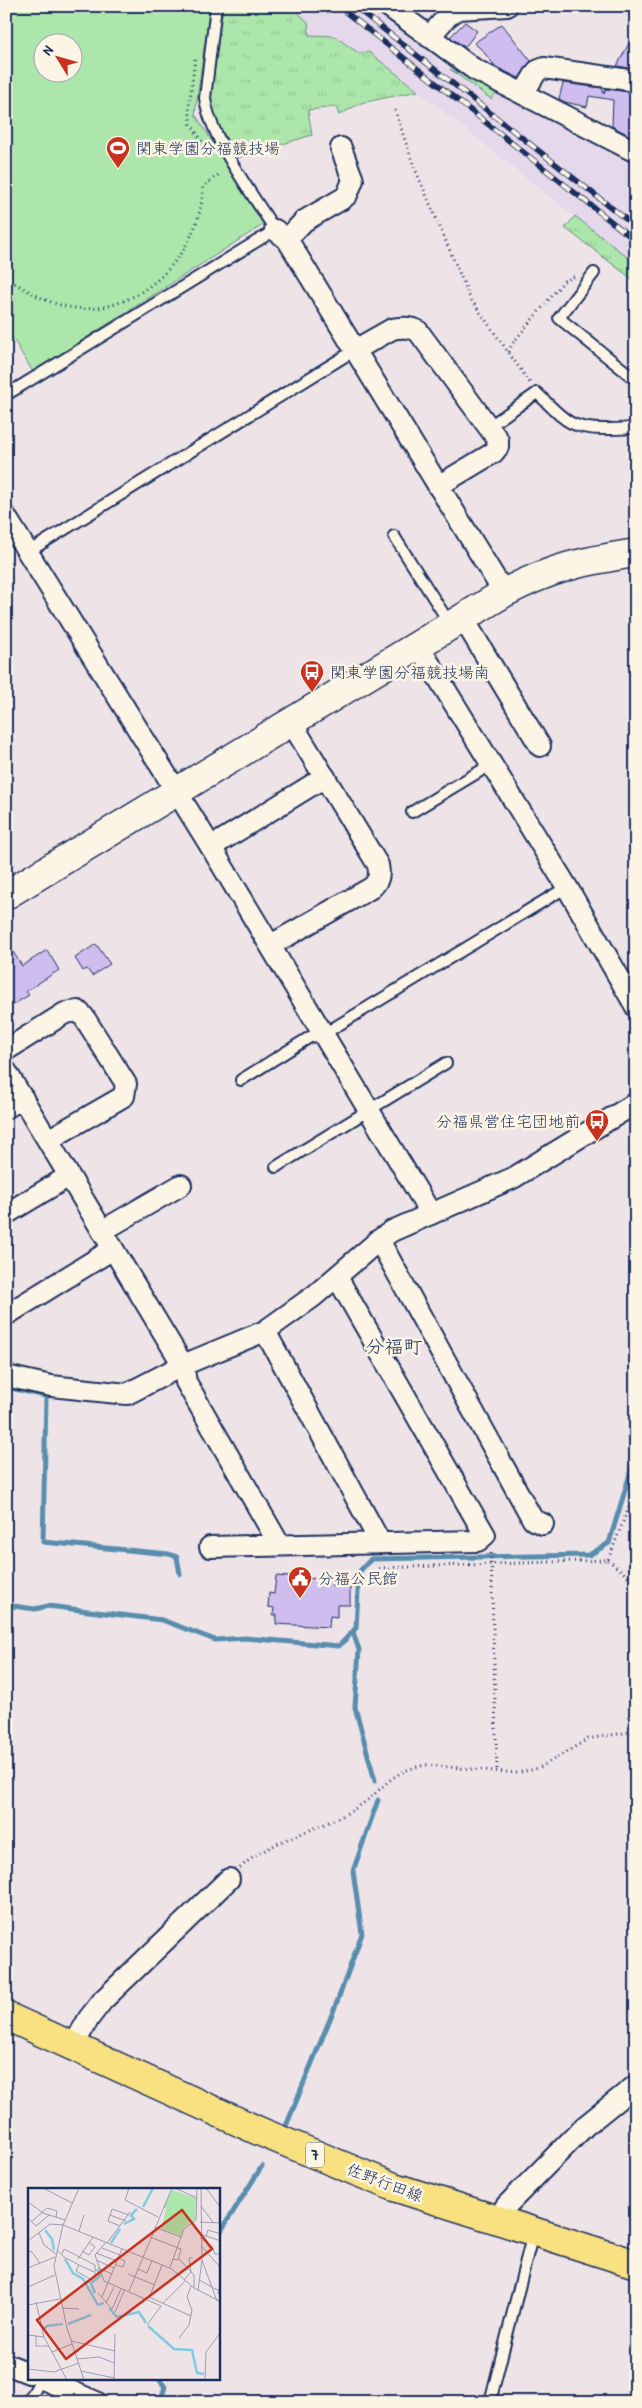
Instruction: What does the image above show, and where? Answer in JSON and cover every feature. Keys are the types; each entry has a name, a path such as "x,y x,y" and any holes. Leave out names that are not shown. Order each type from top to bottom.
{"main road":[{"name":"佐野行田線","path":"6,2016 316,2155 394,2187 533,2233 636,2264"}],"street":[{"path":"429,37 447,17 458,9 507,6"},
{"path":"394,8 429,37 474,69 636,152"},
{"path":"524,94 537,71 544,68 636,81"},
{"path":"341,148 353,180 347,195 281,235 355,350 504,593"},
{"path":"355,350 392,329 414,329 418,331 498,440 498,447 493,453 438,486"},
{"path":"6,517 271,945 322,1036 369,1109 431,1214"},
{"path":"6,895 456,621 535,576 588,560 636,553"},
{"path":"456,621 540,746"},
{"path":"418,645 568,887 636,1007"},
{"path":"271,945 378,882 380,874 378,865 291,722"},
{"path":"211,847 325,778"},
{"path":"6,1050 65,1013 78,1011 84,1017 126,1084 124,1096 119,1100 48,1140"},
{"path":"6,1071 14,1103 48,1140 183,1365 186,1382 278,1544"},
{"path":"6,1376 51,1386 127,1394 183,1365 265,1331 337,1277 392,1231 474,1196 540,1163 636,1103"},
{"path":"6,1214 69,1176"},
{"path":"102,1231 181,1185"},
{"path":"379,1240 533,1520 542,1524"},
{"path":"6,1315 113,1249"},
{"path":"210,1547 478,1541 485,1535 337,1277"},
{"path":"265,1331 380,1542"},
{"path":"73,2046 89,2018 103,2000 229,1879"},
{"path":"497,2221 506,2206 585,2126 636,2085"},
{"path":"6,2364 28,2374"},
{"path":"44,2380 96,2402"}],"lane":[{"path":"6,395 281,235 213,130 207,112 205,98 216,6"},
{"path":"594,274 559,318 636,380"},
{"path":"28,552 355,350"},
{"path":"488,427 537,393 549,406 574,425 586,430 636,427"},
{"path":"394,536 456,621"},
{"path":"412,812 492,764"},
{"path":"241,1080 310,1037 322,1036 568,887"},
{"path":"276,1167 446,1063"},
{"path":"490,2402 533,2233"},
{"path":"28,2402 41,2380"}],"path":[{"path":"195,56 189,107 191,124 212,157"},
{"path":"395,110 413,164 470,298 537,393"},
{"path":"6,278 38,297 65,307 98,308 138,295 161,278 173,264 190,235 200,212 203,187 222,174 217,166"},
{"path":"509,352 512,344 564,281 572,277 594,274"},
{"path":"608,1560 636,1489"},
{"path":"379,1568 608,1560 636,1583"},
{"path":"491,1563 497,1772"},
{"path":"229,1879 244,1864 264,1852 357,1808 386,1781 413,1767 426,1765 517,1773 539,1768 588,1739 636,1730"}],"shaded area":[{"path":"291,6 370,6 450,69 616,152 636,164 636,282 565,228 574,216 369,52 360,55 334,36 309,35"}],"green space":[{"name":"関東学園分福競技場","path":"6,6 210,6 195,114 264,224 33,372 6,327"},
{"path":"223,6 291,6 308,22 309,35 334,36 360,54 369,52 418,91 361,103 339,115 336,107 308,110 312,135 237,158 213,114 211,96"},
{"path":"450,69 497,92 491,99"},
{"path":"575,216 636,264 636,282 565,228"}],"building":[{"path":"465,22 477,31 465,47 450,37"},
{"path":"502,24 531,61 519,78 496,67 474,43"},
{"path":"636,30 636,69 617,66"},
{"path":"563,83 602,88 604,94 606,89 636,93 636,139 612,126 613,100 589,96 587,107 565,102 559,99"},
{"path":"6,941 22,966 47,950 59,970 26,991 29,995 6,1009"},
{"path":"96,944 110,964 92,976 87,969 83,971 75,958"},
{"name":"分福公民館","path":"276,1576 333,1580 332,1586 350,1586 350,1605 337,1605 337,1617 330,1616 329,1627 276,1624 277,1615 273,1615 274,1608 268,1607 269,1593 274,1594"}],"waterway":[{"path":"6,1387 46,1396 43,1542 169,1554 177,1557 180,1574"},
{"path":"6,1605 35,1609 48,1606 162,1620 215,1640 245,1638 339,1646 356,1628 359,1572 371,1559 589,1555 609,1543 636,1454"},
{"path":"353,1632 359,1650 355,1707 375,1781"},
{"path":"286,2126 337,2002 362,1934 353,1871 378,1800"},
{"path":"220,2232 262,2166"},
{"path":"160,2380 165,2387 160,2402"}],"railway":[{"path":"338,6 636,241"},
{"path":"354,6 636,227"}],"place":[{"name":"関東学園分福競技場","path":"118,169"},
{"name":"関東学園分福競技場南","path":"312,693"},
{"name":"分福県営住宅団地前","path":"597,1142"},
{"name":"分福公民館","path":"300,1599"}],"district":[{"name":"分福町","path":"394,1346"}]}
